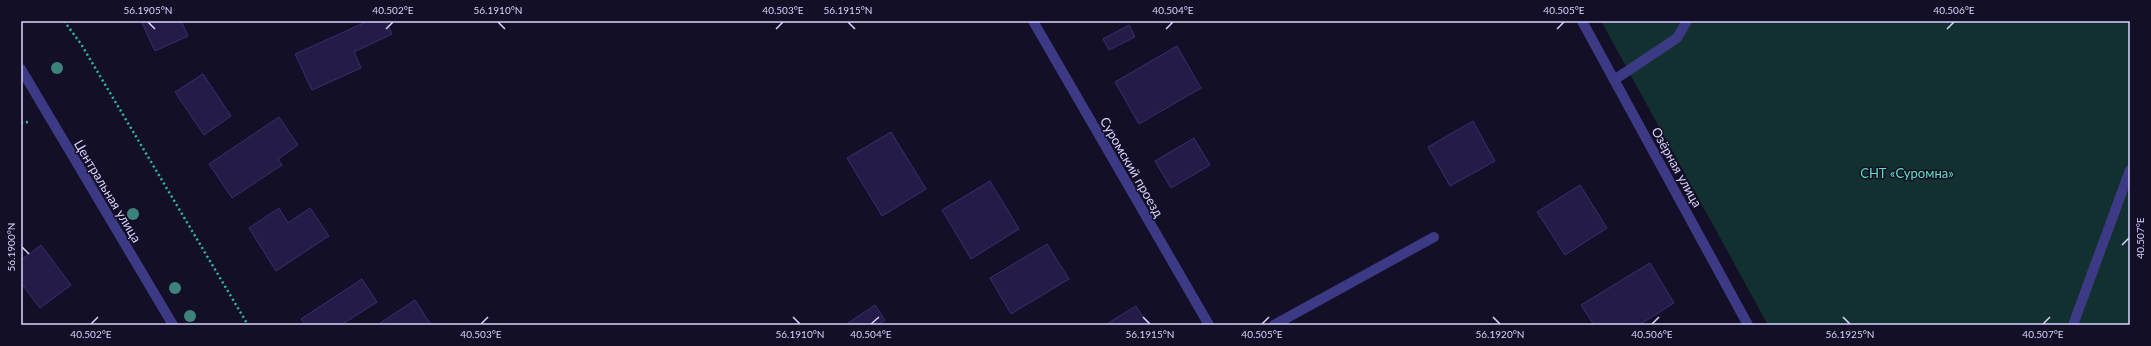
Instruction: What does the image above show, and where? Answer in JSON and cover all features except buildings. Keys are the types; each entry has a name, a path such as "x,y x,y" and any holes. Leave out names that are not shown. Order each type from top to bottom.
{"street":[{"name":"Суромский проезд","path":"1033,21 1209,325"},
{"name":"Озёрная улица","path":"1582,21 1748,325"},
{"path":"1614,80 1677,38 1687,21"},
{"name":"Центральная улица","path":"21,69 173,325"},
{"path":"2073,325 2130,170"},
{"path":"1274,325 1434,237"}],"path":[{"path":"64,21 81,44 248,325"}],"green space":[{"name":"СНТ «Суромна»","path":"1601,21 2130,21 2130,325 1768,325"}]}
